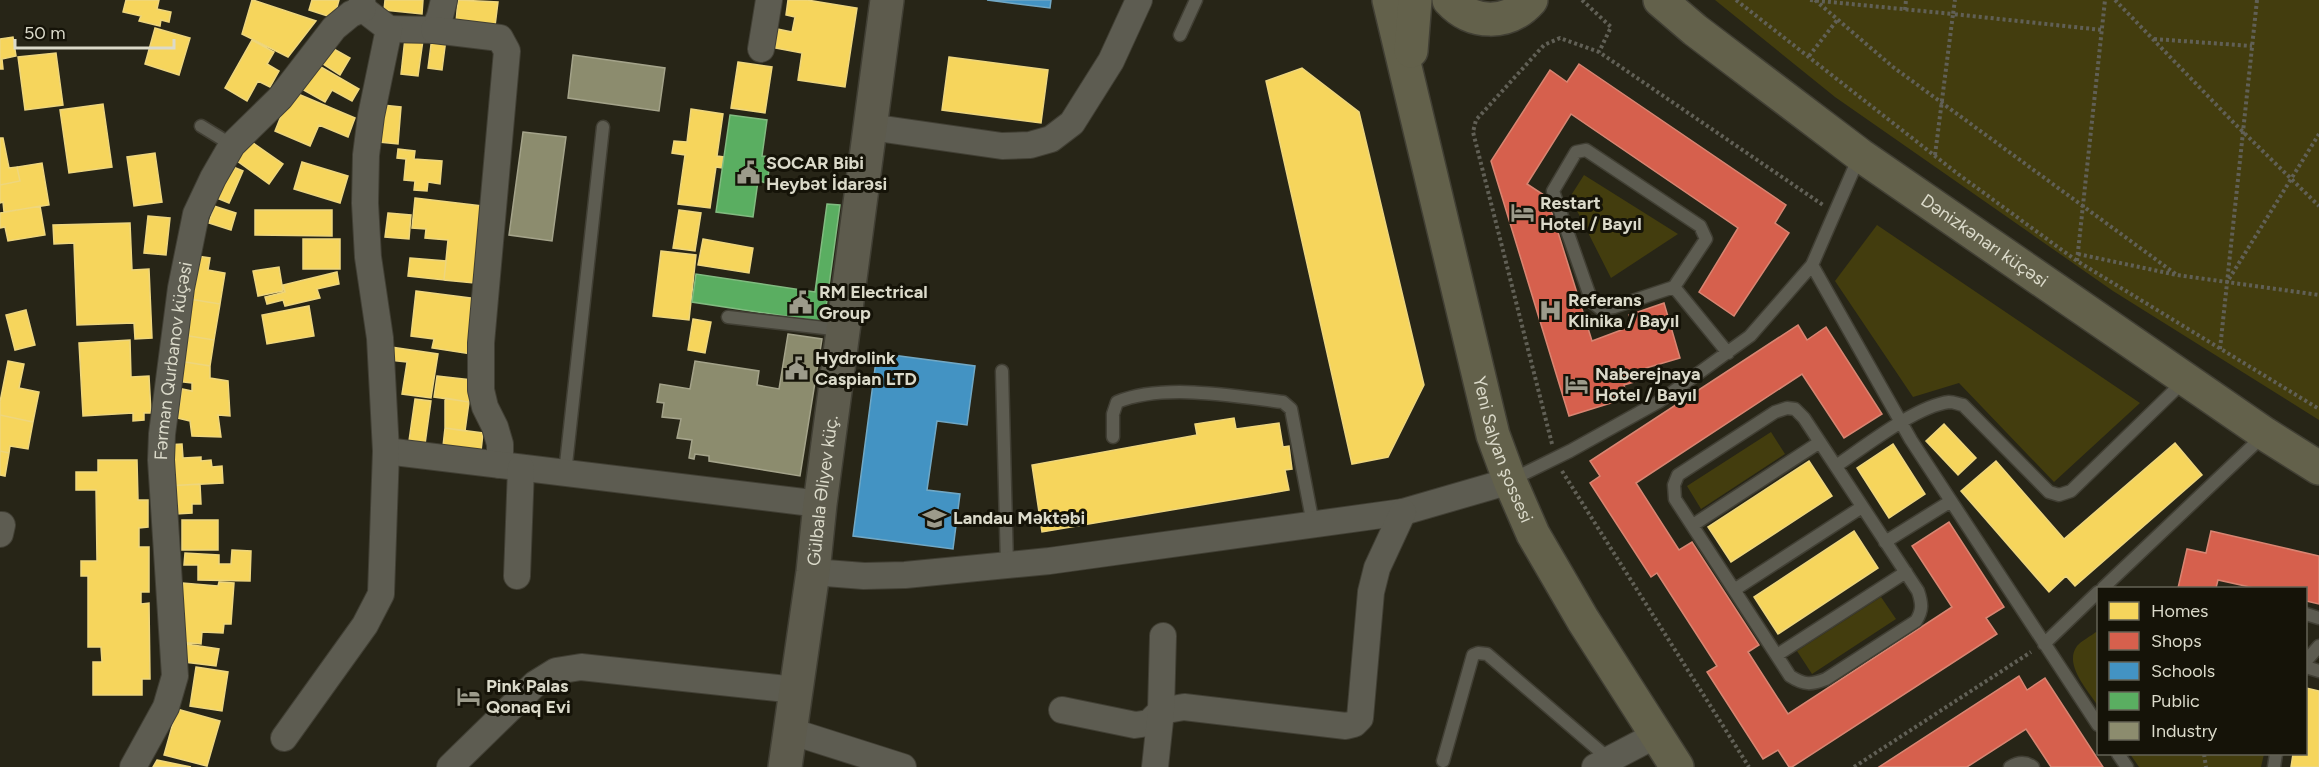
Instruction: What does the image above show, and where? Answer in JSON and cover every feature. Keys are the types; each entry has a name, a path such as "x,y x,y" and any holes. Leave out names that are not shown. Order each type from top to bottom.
{"highway":[{"path":"1389,0 1413,97"},
{"path":"1413,97 1411,48 1415,0"},
{"path":"1449,0 1456,8 1469,16 1483,20 1498,20 1512,15 1531,0"},
{"name":"Dənizkənarı küçəsi","path":"1660,0 1695,30 1860,155 2265,434 2319,468"},
{"name":"Yeni Salyan şossesi","path":"1413,97 1493,435 1510,481 1533,534 1554,571 1677,767"}],"street":[{"path":"434,30 441,16 444,0"},
{"path":"761,49 769,0"},
{"name":"Gülbala Əliyev küç.","path":"785,767 813,572 887,0"},
{"path":"870,127 1002,146 1030,145 1051,139 1072,123 1111,62 1138,0"},
{"path":"1380,0 1413,97"},
{"name":"Fərman Qurbanov küçəsi","path":"133,767 166,707 175,676 161,460 162,434 181,288 196,214 232,145 280,98 334,28 362,4 389,29"},
{"path":"284,738 365,625 381,594 386,451 380,338 368,257 364,203 370,116 389,29 434,30 500,38 507,51 481,366 481,390 485,407 510,466 517,576"},
{"path":"386,451 820,504"},
{"path":"813,572 864,576 895,575 1049,561 1403,512 1510,481"},
{"path":"1062,710 1135,725 1149,723 1161,711 1184,707 1346,726 1354,724 1360,718 1371,592 1377,568 1403,512"},
{"path":"1155,767 1161,711 1163,636"},
{"path":"450,767 535,684 556,670 581,668 796,690"},
{"path":"790,731 903,767"},
{"path":"1602,763 1656,735"}],"lane":[{"path":"1180,34 1196,0"},
{"path":"1675,0 1695,30"},
{"path":"201,126 232,145"},
{"path":"565,473 603,127"},
{"path":"1586,150 1700,226 1706,239 1674,287 1614,307 1601,309 1592,302 1553,191 1575,152 1586,150"},
{"path":"1510,481 1660,401 1750,336 1812,265 1860,155"},
{"path":"1812,265 1902,423 2097,724"},
{"path":"1674,287 1728,353"},
{"path":"728,317 843,330"},
{"path":"1002,371 1007,565"},
{"path":"1836,466 1902,423 1934,406 1952,402 1963,405 2049,492 2059,495 2071,491 2186,379"},
{"path":"1113,437 1113,414 1117,402 1132,396 1154,392 1178,392 1283,402 1291,409 1313,524"},
{"path":"1787,408 1795,409 1804,418 1836,466 1906,572 1921,600 1922,612 1916,621 1826,679 1814,684 1802,684 1791,676 1675,499 1674,484 1677,475 1775,412 1787,408"},
{"path":"2104,587 2265,434"},
{"path":"1693,525 1820,442"},
{"path":"1886,542 1951,501"},
{"path":"1734,590 1862,507"},
{"path":"1777,655 1906,572"},
{"path":"2044,644 2097,593"},
{"path":"2307,660 2319,646"},
{"path":"1443,760 1473,655 1478,653 1487,654 1602,763"},
{"path":"2010,767 2017,762 2034,767"}],"path":[{"path":"1582,0 1611,27 1599,52"},
{"path":"1736,0 1935,156 2077,261 2319,409"},
{"path":"1810,0 2102,30"},
{"path":"1905,0 1905,10"},
{"path":"1935,156 1955,0"},
{"path":"2077,261 2105,0"},
{"path":"2115,0 2243,132 2319,206"},
{"path":"2220,349 2258,0"},
{"path":"1816,1 1893,67 2177,275"},
{"path":"1809,56 1838,19"},
{"path":"2153,39 2253,46"},
{"path":"2227,282 2319,134"},
{"path":"2078,254 2177,275 2319,295"},
{"path":"1854,767 2044,644"}],"shaded area":[{"path":"1715,0 2319,0 2319,420 2113,291 1835,97"},
{"path":"1584,175 1678,234 1611,278 1570,197"},
{"path":"1877,225 2140,403 2054,482 1959,383 1913,397 1835,281"},
{"path":"1771,432 1785,454 1701,509 1687,486"},
{"path":"1881,597 1896,619 1812,674 1797,651"},
{"path":"2097,632 2097,705 2075,669 2074,653 2081,642"},
{"path":"2131,755 2264,755 2261,767 2139,767"}],"building: Homes":[{"path":"126,0 159,0 157,9 171,12 169,22 161,20 160,26 139,21 141,16 123,12"},
{"path":"252,0 316,21 288,57 242,34"},
{"path":"312,0 339,0 334,18 309,10"},
{"path":"385,0 423,0 422,14 384,10"},
{"path":"458,0 498,2 495,26 456,22"},
{"path":"788,0 807,0 857,8 845,87 798,80 802,53 775,48 777,29 792,32 795,17 786,15"},
{"path":"155,28 190,38 179,75 145,64"},
{"path":"13,37 16,56 2,59 3,69 0,69 0,39"},
{"path":"432,37 446,39 442,70 428,68"},
{"path":"405,38 423,40 418,76 401,74"},
{"path":"252,40 274,52 267,64 279,71 270,87 258,81 247,101 225,88"},
{"path":"332,48 350,58 340,75 323,64"},
{"path":"56,53 63,105 25,110 18,57"},
{"path":"949,57 1048,70 1041,123 942,110"},
{"path":"738,62 772,67 765,113 731,108"},
{"path":"314,63 359,89 352,101 332,90 325,102 300,88"},
{"path":"1302,68 1359,112 1424,385 1388,457 1352,464 1266,81"},
{"path":"291,91 355,118 348,137 319,125 310,146 275,131"},
{"path":"103,104 112,167 69,173 60,110"},
{"path":"382,105 401,107 398,144 379,142"},
{"path":"691,109 723,114 717,156 724,157 722,168 716,167 710,208 678,204 685,155 672,153 674,141 687,142"},
{"path":"0,138 3,138 9,168 17,167 20,181 0,185"},
{"path":"246,138 283,164 269,184 233,158"},
{"path":"398,149 415,151 414,159 442,161 440,184 428,182 427,191 414,190 415,181 404,180 406,159 397,158"},
{"path":"155,153 162,202 134,206 127,157"},
{"path":"302,162 348,176 340,203 294,189"},
{"path":"42,163 49,205 4,212 3,202 0,203 0,185 20,181 17,167"},
{"path":"226,164 243,171 229,203 212,196"},
{"path":"415,198 482,206 474,283 444,280 448,240 425,238 426,229 412,228"},
{"path":"40,206 45,235 8,241 5,227 0,228 0,213"},
{"path":"214,206 236,213 231,230 209,223"},
{"path":"255,210 332,210 332,236 255,235"},
{"path":"679,210 701,213 695,251 673,248"},
{"path":"388,213 411,215 409,239 385,237"},
{"path":"148,216 170,218 166,255 144,253"},
{"path":"130,223 132,270 149,269 152,338 135,339 134,323 77,325 74,243 54,244 53,225"},
{"path":"303,239 340,239 340,269 303,269"},
{"path":"703,239 753,248 749,273 698,265"},
{"path":"661,251 696,255 689,320 653,316"},
{"path":"197,256 210,258 208,270 225,273 220,304 189,299"},
{"path":"410,258 446,261 444,280 408,276"},
{"path":"279,267 283,291 258,296 253,271"},
{"path":"337,272 339,284 317,289 320,298 285,306 283,300 267,304 265,297 285,292 283,285"},
{"path":"416,291 478,299 471,354 432,348 434,339 411,336"},
{"path":"189,299 220,304 214,340 183,335"},
{"path":"309,306 314,336 267,344 262,315"},
{"path":"26,310 35,345 15,350 6,315"},
{"path":"693,319 711,322 705,353 688,350"},
{"path":"183,335 214,340 210,366 179,361"},
{"path":"130,340 131,377 149,376 151,413 144,413 144,420 133,421 133,413 83,416 79,343"},
{"path":"391,347 438,354 431,398 402,394 407,362 389,360"},
{"path":"8,361 24,364 19,388 39,392 33,422 0,415 0,402"},
{"path":"179,361 210,366 210,378 228,381 230,416 218,415 221,437 192,436 190,421 177,418 182,389 192,391 192,383 176,381"},
{"path":"437,376 472,380 469,402 434,397"},
{"path":"445,398 469,402 465,431 445,428"},
{"path":"415,399 431,401 425,444 409,441"},
{"path":"0,415 33,422 28,449 10,446 9,453 0,451"},
{"path":"1234,418 1236,429 1279,423 1283,447 1289,446 1292,469 1285,470 1289,490 1042,532 1032,465 1197,435 1195,424"},
{"path":"1944,424 1976,458 1958,475 1926,441"},
{"path":"445,428 483,433 481,451 443,446"},
{"path":"2175,443 2202,475 2075,586 2066,576 2049,592 1961,491 1996,461 2064,539"},
{"path":"182,444 183,458 201,457 201,461 211,460 212,467 222,466 223,483 166,486 164,445"},
{"path":"1893,444 1925,494 1889,518 1857,468"},
{"path":"0,451 9,453 5,476 0,475"},
{"path":"98,460 137,460 138,500 148,500 148,527 139,528 139,547 149,547 149,592 141,592 141,604 149,603 150,679 142,679 142,695 93,695 93,662 102,662 101,647 88,647 88,576 81,576 81,561 97,561 96,490 76,490 76,472 98,472"},
{"path":"1809,461 1832,496 1731,562 1708,527"},
{"path":"200,484 201,504 192,504 192,513 176,514 166,486"},
{"path":"182,520 218,520 218,550 182,550"},
{"path":"1854,531 1878,568 1778,634 1754,597"},
{"path":"232,550 251,551 250,581 198,580 198,565 184,565 185,553 219,555 219,564 231,564"},
{"path":"219,582 234,583 231,624 224,624 223,633 202,632 201,644 179,642 183,583 218,586"},
{"path":"186,644 219,649 216,666 184,662"},
{"path":"196,667 228,672 222,711 190,706"},
{"path":"2307,688 2319,691 2319,767 2291,767 2293,755 2307,755"},
{"path":"177,709 220,721 207,766 164,755"},
{"path":"157,760 191,767 153,767"}],"building: Shops":[{"path":"1579,64 1786,205 1775,223 1789,233 1734,316 1699,292 1738,228 1571,114 1527,184 1547,197 1592,341 1632,326 1629,315 1664,303 1680,358 1646,368 1648,378 1624,385 1627,398 1569,416 1491,161 1550,70 1567,82"},
{"path":"1798,325 1807,340 1826,327 1882,414 1844,438 1802,374 1636,483 1679,550 1692,542 1759,645 1748,652 1788,714 1952,607 1912,546 1949,522 2004,607 1986,618 1997,634 1789,767 1778,750 1763,759 1707,672 1717,666 1657,573 1651,577 1590,483 1600,476 1590,461"},
{"path":"2211,531 2319,556 2319,604 2307,601 2307,587 2250,587 2218,580 2216,587 2178,587 2187,549 2206,553"},
{"path":"2019,676 2027,690 2045,678 2103,767 2051,767 2026,729 1967,767 1879,767"}],"building: Schools":[{"path":"987,0 1051,0 1050,8"},
{"path":"877,353 975,366 967,425 937,421 927,490 960,494 953,549 853,536"}],"building: Public":[{"path":"730,115 767,120 762,156 771,157 767,183 758,181 753,217 716,212"},
{"path":"827,204 840,205 824,322 692,302 696,274 815,292"}],"building: Industry":[{"path":"573,55 665,68 659,111 568,98"},
{"path":"523,132 566,137 552,241 509,235"},
{"path":"788,334 822,339 800,476 709,461 709,456 695,454 694,459 689,458 692,440 677,438 681,419 662,417 664,403 657,402 660,384 690,389 695,361 759,371 757,385 779,389"}],"place":[{"name":"SOCAR Bibi Heybət İdarəsi","path":"748,173"},
{"name":"Restart Hotel / Bayıl","path":"1522,213"},
{"name":"RM Electrical Group","path":"801,302"},
{"name":"Referans Klinika / Bayıl","path":"1550,310"},
{"name":"Hydrolink Caspian LTD","path":"797,368"},
{"name":"Naberejnaya Hotel / Bayıl","path":"1577,384"},
{"name":"Landau Məktəbi","path":"935,518"},
{"name":"Pink Palas Qonaq Evi","path":"468,696"}]}
